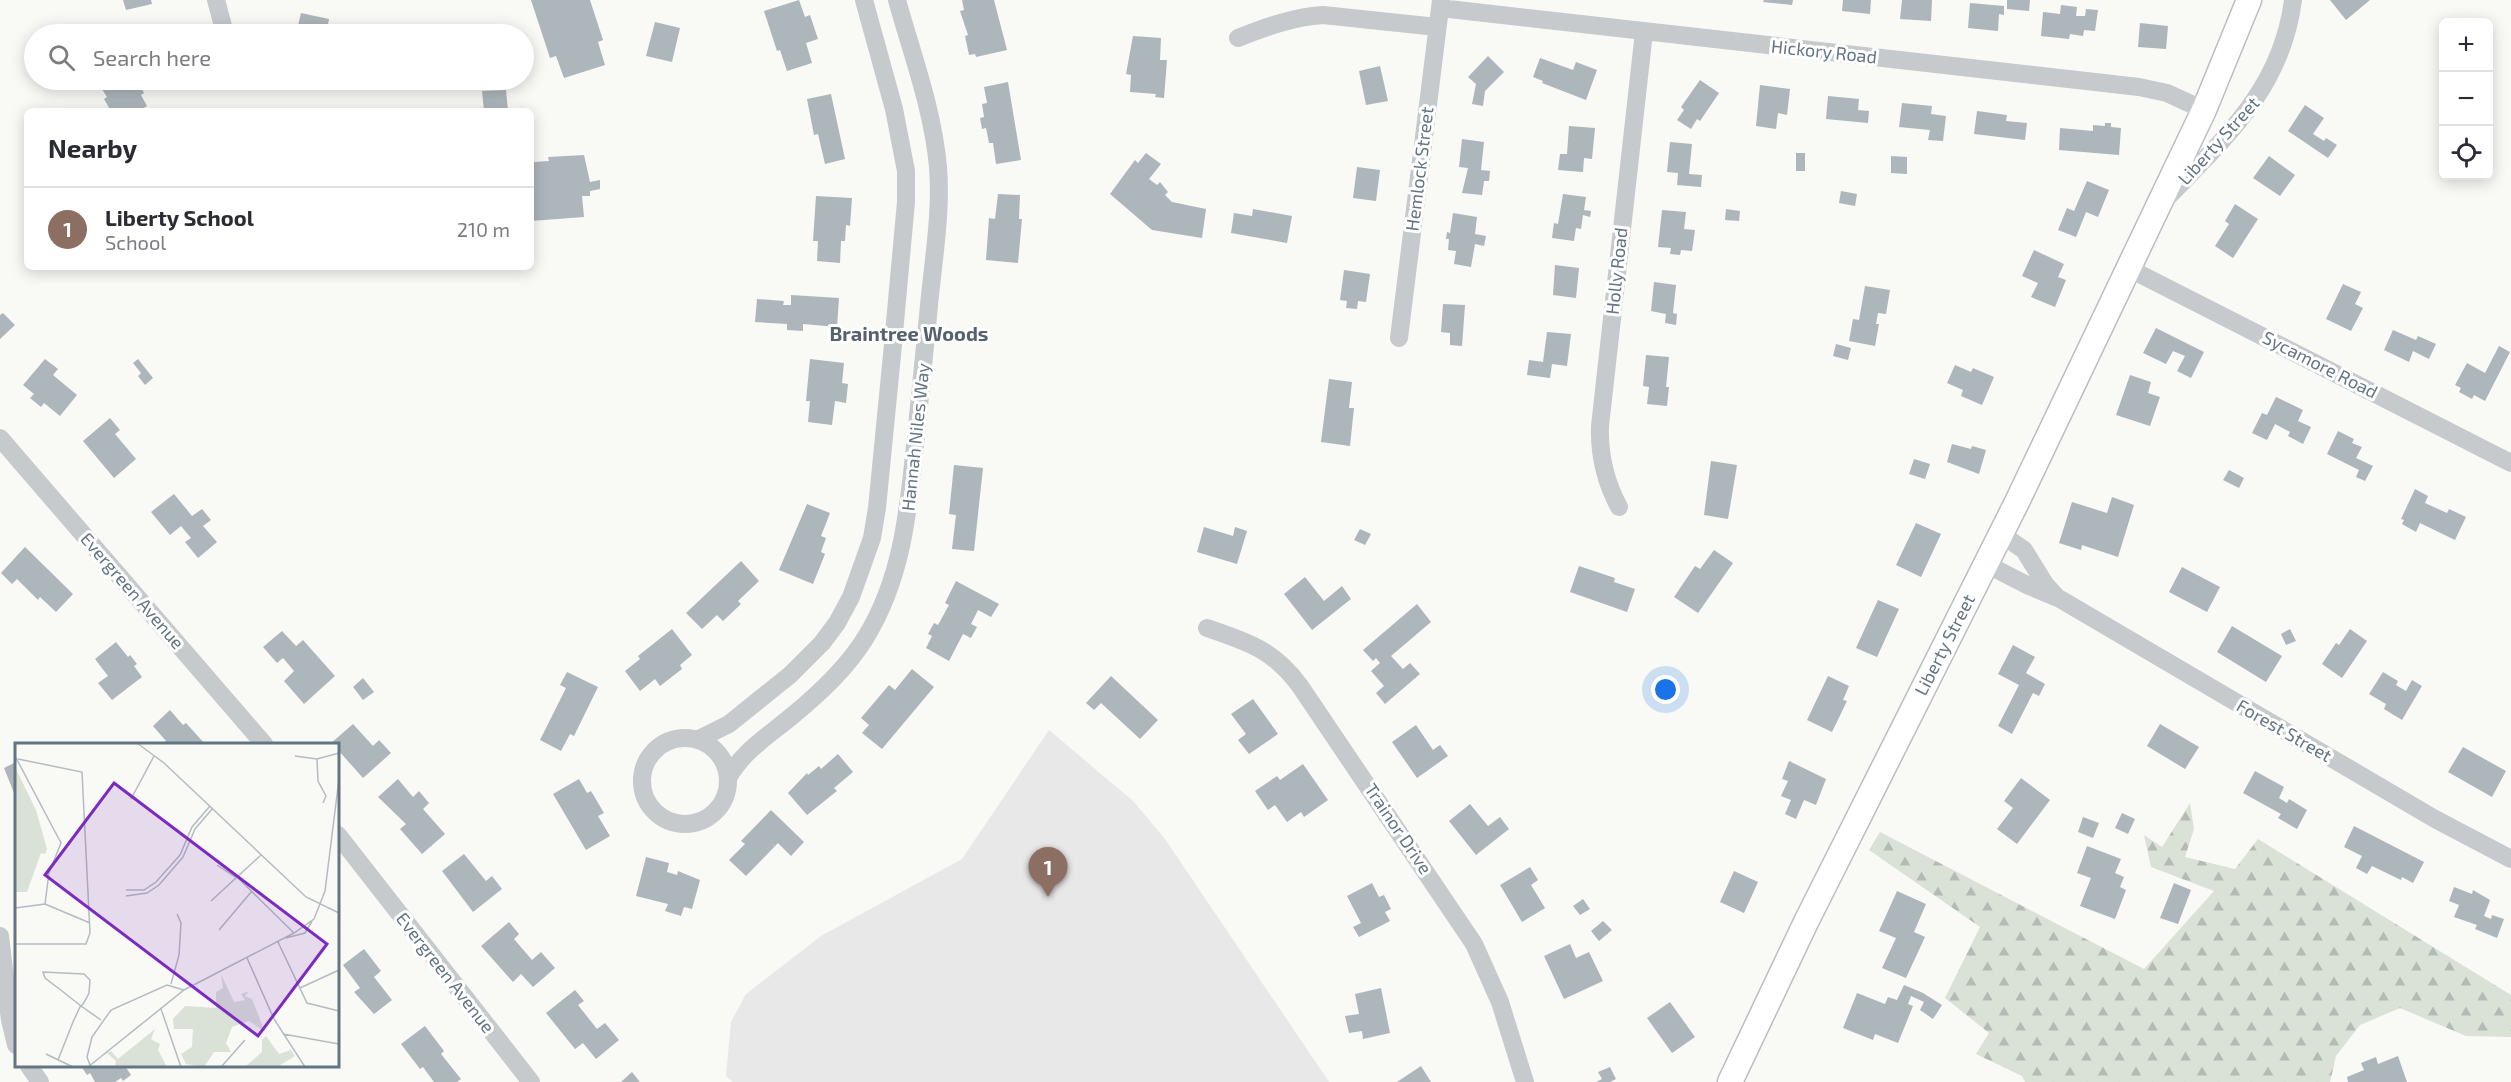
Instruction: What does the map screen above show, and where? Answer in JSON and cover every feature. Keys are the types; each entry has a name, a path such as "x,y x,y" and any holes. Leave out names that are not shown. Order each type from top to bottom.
{"main road":[{"name":"Liberty Street","path":"1730,1082 1806,921 2001,534 2204,110 2249,0"}],"street":[{"path":"216,0 222,24"},
{"name":"Hannah Niles Way","path":"864,0 898,124 906,171 906,202 892,355 872,538 860,576 844,611 812,654 781,683 729,724 698,740 681,738 667,742 649,757 643,771 642,788 650,808 662,819 677,824 699,822 712,815 722,804 727,791 728,778 749,749 792,716 836,676 864,640 880,611 898,563 906,528 924,358 938,203 938,168 929,118 897,0"},
{"name":"Liberty Street","path":"2157,208 2226,137 2263,90 2283,48 2293,0"},
{"name":"Hickory Road","path":"1440,4 1644,32 2139,87 2167,93 2204,110"},
{"name":"Hemlock Street","path":"1399,338 1440,4"},
{"path":"1238,38 1281,22 1316,16 1437,27"},
{"name":"Holly Road","path":"1619,507 1602,465 1600,426 1644,32"},
{"path":"876,42 906,33"},
{"name":"Sycamore Road","path":"2128,268 2511,464"},
{"path":"892,355 924,358"},
{"name":"Evergreen Avenue","path":"0,438 263,743"},
{"name":"Forest Street","path":"2001,534 2024,550 2045,584 2060,599"},
{"name":"Forest Street","path":"1986,564 2060,599 2435,819 2511,859"},
{"name":"Trainor Drive","path":"1207,628 1259,647 1282,664 1300,686 1474,944 1500,1002 1525,1082"},
{"path":"698,740 717,752 724,763 728,778"},
{"name":"Evergreen Avenue","path":"339,836 531,1082"},
{"path":"0,936 10,1020 15,1041"},
{"path":"30,1067 40,1082"}],"shaded area":[{"path":"1049,730 1133,801 1165,839 1329,1082 733,1082 726,1076 731,1022 746,994 821,936 962,859"}],"green space":[{"path":"2190,803 2194,829 2185,857 2235,869 2258,839 2511,995 2511,1037 2466,1036 2400,1008 2360,1025 2336,1056 2330,1082 2025,1082 2022,1076 1976,1054 1989,1033 1945,998 1980,927 1869,850 1880,832 2144,969 2214,891 2151,867 2144,835 2162,847"}],"building":[{"path":"123,0 151,0 152,4 126,10"},
{"path":"531,0 590,0 603,40 598,42 605,65 564,78 556,56 550,58"},
{"path":"799,0 805,17 810,15 818,39 806,43 812,63 787,71 780,50 777,51 764,11"},
{"path":"962,0 994,0 1007,50 976,57 975,54 969,55 965,36 968,35 960,11 964,10"},
{"path":"1764,0 1793,0 1792,5 1763,2"},
{"path":"1843,0 1871,0 1870,14 1842,11"},
{"path":"1902,0 1932,0 1931,21 1900,19"},
{"path":"2007,0 2030,0 2029,11 2007,9"},
{"path":"2330,0 2370,0 2346,20"},
{"path":"1970,3 2004,6 2004,15 1999,14 1998,31 1968,28"},
{"path":"2061,5 2077,7 2076,16 2085,16 2086,9 2098,10 2095,31 2084,30 2083,36 2070,34 2069,39 2041,36 2043,12 2060,14"},
{"path":"301,13 329,19 328,24 298,24"},
{"path":"655,22 680,28 672,62 646,56"},
{"path":"2140,23 2168,26 2166,49 2138,47"},
{"path":"1133,36 1161,38 1160,60 1167,60 1164,98 1155,97 1156,94 1130,92 1131,75 1126,74"},
{"path":"1488,56 1504,72 1485,91 1483,106 1472,104 1476,84 1468,77"},
{"path":"1540,58 1573,70 1576,62 1597,70 1586,100 1542,83 1543,81 1533,77"},
{"path":"1380,66 1388,101 1366,105 1359,71"},
{"path":"1700,80 1719,93 1700,121 1697,119 1691,129 1677,120 1684,110 1681,107"},
{"path":"1008,82 1021,160 996,164 993,143 989,143 986,128 982,129 980,118 984,117 982,104 987,103 984,87"},
{"path":"1760,85 1790,89 1787,115 1778,113 1776,129 1756,126"},
{"path":"103,90 142,90 144,93 141,95 147,106 143,108 109,108 104,99 107,97"},
{"path":"506,90 508,108 484,108 482,91"},
{"path":"831,94 845,159 825,164 818,134 814,135 807,99"},
{"path":"1828,96 1859,99 1858,110 1869,111 1868,123 1826,119"},
{"path":"1902,103 1932,106 1931,114 1946,116 1943,141 1928,140 1930,130 1899,127"},
{"path":"2305,105 2324,118 2313,134 2337,145 2328,158 2288,131"},
{"path":"1977,111 2007,115 2006,121 2027,123 2025,140 1974,134"},
{"path":"2105,123 2111,123 2111,127 2121,128 2119,155 2059,150 2060,128 2093,131 2093,125 2105,126"},
{"path":"1569,126 1595,128 1592,159 1584,158 1583,172 1558,170 1560,154 1567,154"},
{"path":"1462,139 1484,142 1481,170 1490,171 1489,181 1484,181 1482,195 1462,193 1468,168 1459,167"},
{"path":"1670,142 1692,144 1689,174 1702,175 1701,187 1677,185 1678,173 1667,172"},
{"path":"1146,153 1161,164 1149,179 1157,185 1160,182 1168,192 1165,195 1172,202 1206,209 1202,238 1152,230 1110,194 1135,160 1138,163"},
{"path":"1796,153 1805,153 1805,171 1796,171"},
{"path":"584,155 590,182 600,180 600,189 590,191 590,196 582,196 584,217 534,221 534,162 549,161 548,157"},
{"path":"1891,156 1907,157 1907,174 1891,173"},
{"path":"2269,156 2295,175 2280,196 2253,178"},
{"path":"1357,167 1380,170 1376,201 1353,198"},
{"path":"2087,181 2109,190 2098,217 2086,212 2076,237 2058,230 2067,208 2074,211"},
{"path":"1841,191 1857,194 1855,206 1839,203"},
{"path":"998,194 1020,195 1019,219 1022,219 1018,263 986,260 989,218 995,219"},
{"path":"1563,194 1586,197 1584,210 1591,211 1590,217 1583,215 1581,229 1576,228 1574,241 1552,238 1554,223 1558,224"},
{"path":"816,196 852,198 850,226 846,225 845,241 841,241 840,263 817,261 818,241 813,241"},
{"path":"2235,204 2258,219 2233,258 2215,246 2229,224 2225,221"},
{"path":"1253,209 1292,216 1287,243 1231,233 1234,213 1252,216"},
{"path":"1726,209 1740,211 1739,221 1725,220"},
{"path":"1662,210 1686,212 1684,229 1695,230 1692,251 1681,250 1680,255 1670,254 1671,248 1658,247"},
{"path":"1453,213 1477,217 1475,234 1486,236 1484,246 1475,244 1471,267 1454,264 1456,251 1448,250 1449,239 1446,239 1447,232 1450,233"},
{"path":"2034,250 2064,264 2058,277 2066,280 2055,307 2031,297 2038,283 2022,276"},
{"path":"1555,265 1579,268 1576,298 1553,295"},
{"path":"1344,270 1370,274 1366,302 1358,301 1357,309 1346,308 1347,301 1340,300"},
{"path":"1654,282 1676,285 1673,313 1677,314 1676,325 1665,323 1666,314 1651,311"},
{"path":"2343,284 2361,292 2355,304 2363,308 2351,331 2326,319"},
{"path":"1865,286 1890,290 1886,314 1878,313 1876,324 1879,324 1875,346 1849,341 1853,319 1859,320"},
{"path":"791,295 839,298 837,327 803,324 803,331 787,330 787,324 755,322 757,299 784,301 783,305 791,305"},
{"path":"1443,304 1465,305 1462,346 1450,345 1450,333 1441,332"},
{"path":"3,313 15,325 0,339 0,315"},
{"path":"2156,328 2204,352 2191,378 2177,371 2185,356 2173,351 2166,364 2143,353"},
{"path":"2393,330 2416,340 2418,336 2436,344 2429,359 2413,351 2409,362 2384,350"},
{"path":"1547,332 1571,334 1567,366 1552,364 1550,378 1527,375 1529,360 1543,362"},
{"path":"1836,344 1851,348 1848,360 1833,356"},
{"path":"2499,346 2510,352 2485,401 2474,395 2472,399 2459,392 2461,388 2455,385 2467,363 2485,373"},
{"path":"1646,355 1669,357 1667,406 1647,404 1649,387 1643,386"},
{"path":"45,359 58,369 53,375 77,395 60,416 44,403 41,407 30,398 34,394 23,385"},
{"path":"138,359 153,378 145,385 138,376 141,373 133,363"},
{"path":"810,359 844,363 842,383 848,384 846,403 835,401 832,425 808,422 810,401 806,401"},
{"path":"1955,365 1971,372 1973,368 1994,377 1982,405 1961,396 1963,390 1947,383"},
{"path":"2130,375 2151,382 2148,393 2160,397 2150,426 2116,415"},
{"path":"1329,379 1352,382 1349,408 1354,408 1350,446 1321,442"},
{"path":"2276,397 2303,410 2298,421 2311,427 2303,444 2288,436 2290,432 2275,424 2267,440 2252,433 2262,413 2267,415"},
{"path":"110,418 120,430 115,434 136,459 114,478 83,441"},
{"path":"2338,431 2354,439 2352,443 2362,447 2356,458 2373,466 2365,481 2356,477 2359,470 2327,454"},
{"path":"1952,444 1986,450 1979,474 1947,462"},
{"path":"1914,459 1930,464 1925,479 1909,474"},
{"path":"1711,461 1737,465 1728,519 1704,515"},
{"path":"954,465 983,468 974,551 952,549 956,515 949,514"},
{"path":"2229,470 2244,478 2239,488 2223,480"},
{"path":"2415,489 2428,496 2425,503 2447,513 2449,509 2466,517 2455,540 2420,523 2416,532 2402,524 2404,520 2401,519"},
{"path":"174,494 192,516 202,509 211,520 203,526 217,542 198,558 185,542 191,538 181,526 170,535 151,512"},
{"path":"2112,497 2134,505 2118,557 2082,545 2081,550 2059,543 2072,502 2107,513"},
{"path":"807,504 830,513 821,536 826,538 821,552 825,554 813,584 779,570"},
{"path":"1916,523 1941,534 1921,577 1896,565"},
{"path":"1204,527 1233,536 1235,527 1247,531 1237,564 1197,552"},
{"path":"1360,529 1371,534 1365,545 1354,540"},
{"path":"25,547 73,594 56,612 40,597 38,600 17,579 12,584 1,573"},
{"path":"1714,550 1733,563 1698,613 1674,597 1695,566 1700,569"},
{"path":"741,561 759,581 738,601 741,604 723,621 717,615 702,629 686,613"},
{"path":"1579,566 1615,578 1614,582 1635,589 1627,612 1570,592"},
{"path":"2182,567 2220,587 2207,612 2169,592"},
{"path":"1305,577 1324,601 1342,586 1351,599 1312,630 1284,594"},
{"path":"956,581 999,604 991,617 978,610 971,624 977,627 971,638 963,634 949,661 926,648 932,636 928,634 934,623 938,625 949,605 945,603"},
{"path":"1878,600 1899,609 1877,657 1856,648"},
{"path":"1417,604 1431,622 1391,656 1403,669 1410,663 1420,674 1385,704 1376,693 1384,686 1371,671 1380,663 1376,658 1373,661 1363,650"},
{"path":"2232,626 2282,656 2266,682 2217,652"},
{"path":"672,629 692,655 680,665 682,669 660,686 655,679 640,691 625,671 640,659 638,656"},
{"path":"2290,629 2296,641 2286,645 2281,634"},
{"path":"2350,629 2367,641 2342,678 2322,664 2336,643 2339,645"},
{"path":"282,631 296,646 303,640 335,676 304,704 284,681 294,671 283,658 277,663 263,647"},
{"path":"116,642 137,664 134,666 142,677 112,700 98,683 108,676 95,659"},
{"path":"2013,645 2035,657 2026,673 2045,684 2039,696 2033,693 2012,734 1998,726 2019,685 1998,674"},
{"path":"912,669 934,687 882,749 862,733 869,725 861,718 889,685 895,690"},
{"path":"567,672 598,687 574,736 570,734 561,751 540,740 566,688 560,685"},
{"path":"2383,672 2398,681 2396,685 2406,691 2412,680 2422,686 2402,720 2384,709 2386,704 2369,694"},
{"path":"1111,676 1158,720 1140,739 1101,703 1094,710 1086,703"},
{"path":"1828,676 1849,686 1843,700 1847,701 1832,732 1807,720"},
{"path":"363,678 374,692 363,700 353,687"},
{"path":"1253,699 1278,734 1249,754 1238,740 1246,734 1231,714"},
{"path":"170,710 204,743 163,743 166,741 153,726"},
{"path":"353,724 373,746 379,740 391,753 363,778 339,751 339,743 331,743"},
{"path":"2160,724 2199,747 2185,769 2147,746"},
{"path":"1416,725 1433,750 1440,745 1448,756 1417,778 1392,742"},
{"path":"2463,747 2506,771 2492,797 2448,772"},
{"path":"838,754 853,772 834,788 837,791 807,815 788,793 807,773 808,775 819,766 821,769"},
{"path":"1789,761 1826,779 1816,805 1804,800 1796,819 1785,814 1791,800 1781,796 1788,781 1782,779"},
{"path":"15,762 15,796 4,768"},
{"path":"1303,764 1328,800 1304,817 1301,812 1287,822 1275,805 1268,810 1255,791 1277,776 1280,780"},
{"path":"2255,771 2284,787 2279,798 2287,803 2289,799 2307,810 2297,829 2278,818 2281,814 2243,793"},
{"path":"2021,778 2050,800 2017,844 1997,829 2013,808 2004,801"},
{"path":"398,779 413,797 419,791 429,803 423,809 445,834 422,854 400,829 406,824 378,797"},
{"path":"579,779 587,793 591,791 604,813 598,816 610,836 586,850 553,794"},
{"path":"1470,804 1488,826 1500,817 1509,829 1476,855 1449,821"},
{"path":"771,810 804,842 791,856 778,843 746,876 729,860 745,844 741,841"},
{"path":"2122,813 2135,819 2128,834 2115,828"},
{"path":"2083,817 2099,823 2093,838 2078,832"},
{"path":"2354,826 2424,862 2413,883 2402,877 2401,880 2372,866 2367,874 2356,868 2362,856 2344,847"},
{"path":"2087,846 2121,859 2115,873 2124,877 2120,887 2126,890 2115,919 2080,906 2091,878 2077,873"},
{"path":"464,854 486,881 492,876 502,889 473,912 442,871"},
{"path":"646,857 669,863 667,872 677,875 678,871 700,880 692,909 684,907 681,916 665,911 668,904 636,896"},
{"path":"1530,867 1538,880 1531,885 1545,908 1522,922 1500,885"},
{"path":"1734,871 1758,882 1744,913 1720,902"},
{"path":"1372,883 1379,897 1384,895 1391,909 1385,912 1390,921 1359,937 1353,927 1361,923 1347,896"},
{"path":"2174,883 2191,890 2178,924 2160,918"},
{"path":"2454,887 2472,894 2473,890 2490,900 2484,916 2491,919 2492,915 2504,919 2497,938 2475,929 2477,925 2454,917 2459,905 2449,901"},
{"path":"1897,891 1926,904 1914,932 1925,937 1906,978 1882,968 1896,938 1879,931"},
{"path":"1583,899 1590,909 1580,915 1573,906"},
{"path":"1603,921 1612,930 1599,941 1591,931"},
{"path":"509,922 519,934 514,939 532,960 541,952 555,968 533,987 521,974 513,982 481,946"},
{"path":"1570,944 1576,958 1589,952 1603,981 1564,999 1544,956"},
{"path":"364,949 381,971 374,977 392,1000 374,1014 354,992 360,988 343,965"},
{"path":"1904,985 1942,1005 1933,1019 1920,1010 1924,1002 1911,996 1908,1004 1913,1006 1898,1043 1875,1034 1873,1040 1843,1028 1857,993 1885,1004 1888,997 1897,1000"},
{"path":"1381,988 1390,1033 1363,1039 1362,1031 1349,1033 1345,1016 1359,1014 1355,994"},
{"path":"575,990 584,1001 578,1005 597,1029 605,1023 619,1040 596,1059 583,1043 575,1049 546,1013"},
{"path":"1670,1002 1695,1037 1672,1053 1647,1018"},
{"path":"425,1026 444,1051 441,1054 461,1079 457,1082 434,1082 423,1067 420,1069 401,1044"},
{"path":"2398,1056 2407,1082 2348,1082 2347,1077 2364,1070 2361,1063 2376,1057 2378,1064"},
{"path":"1421,1066 1431,1082 1397,1082"},
{"path":"82,1067 126,1067 131,1075 123,1081 121,1078 115,1082 95,1082 90,1073 87,1075"},
{"path":"1610,1067 1616,1079 1610,1082 1596,1082 1602,1079 1598,1072"},
{"path":"632,1072 640,1082 621,1082"}],"place":[{"name":"Liberty School","path":"1048,897"}],"district":[{"name":"Braintree Woods","path":"909,334"}]}
